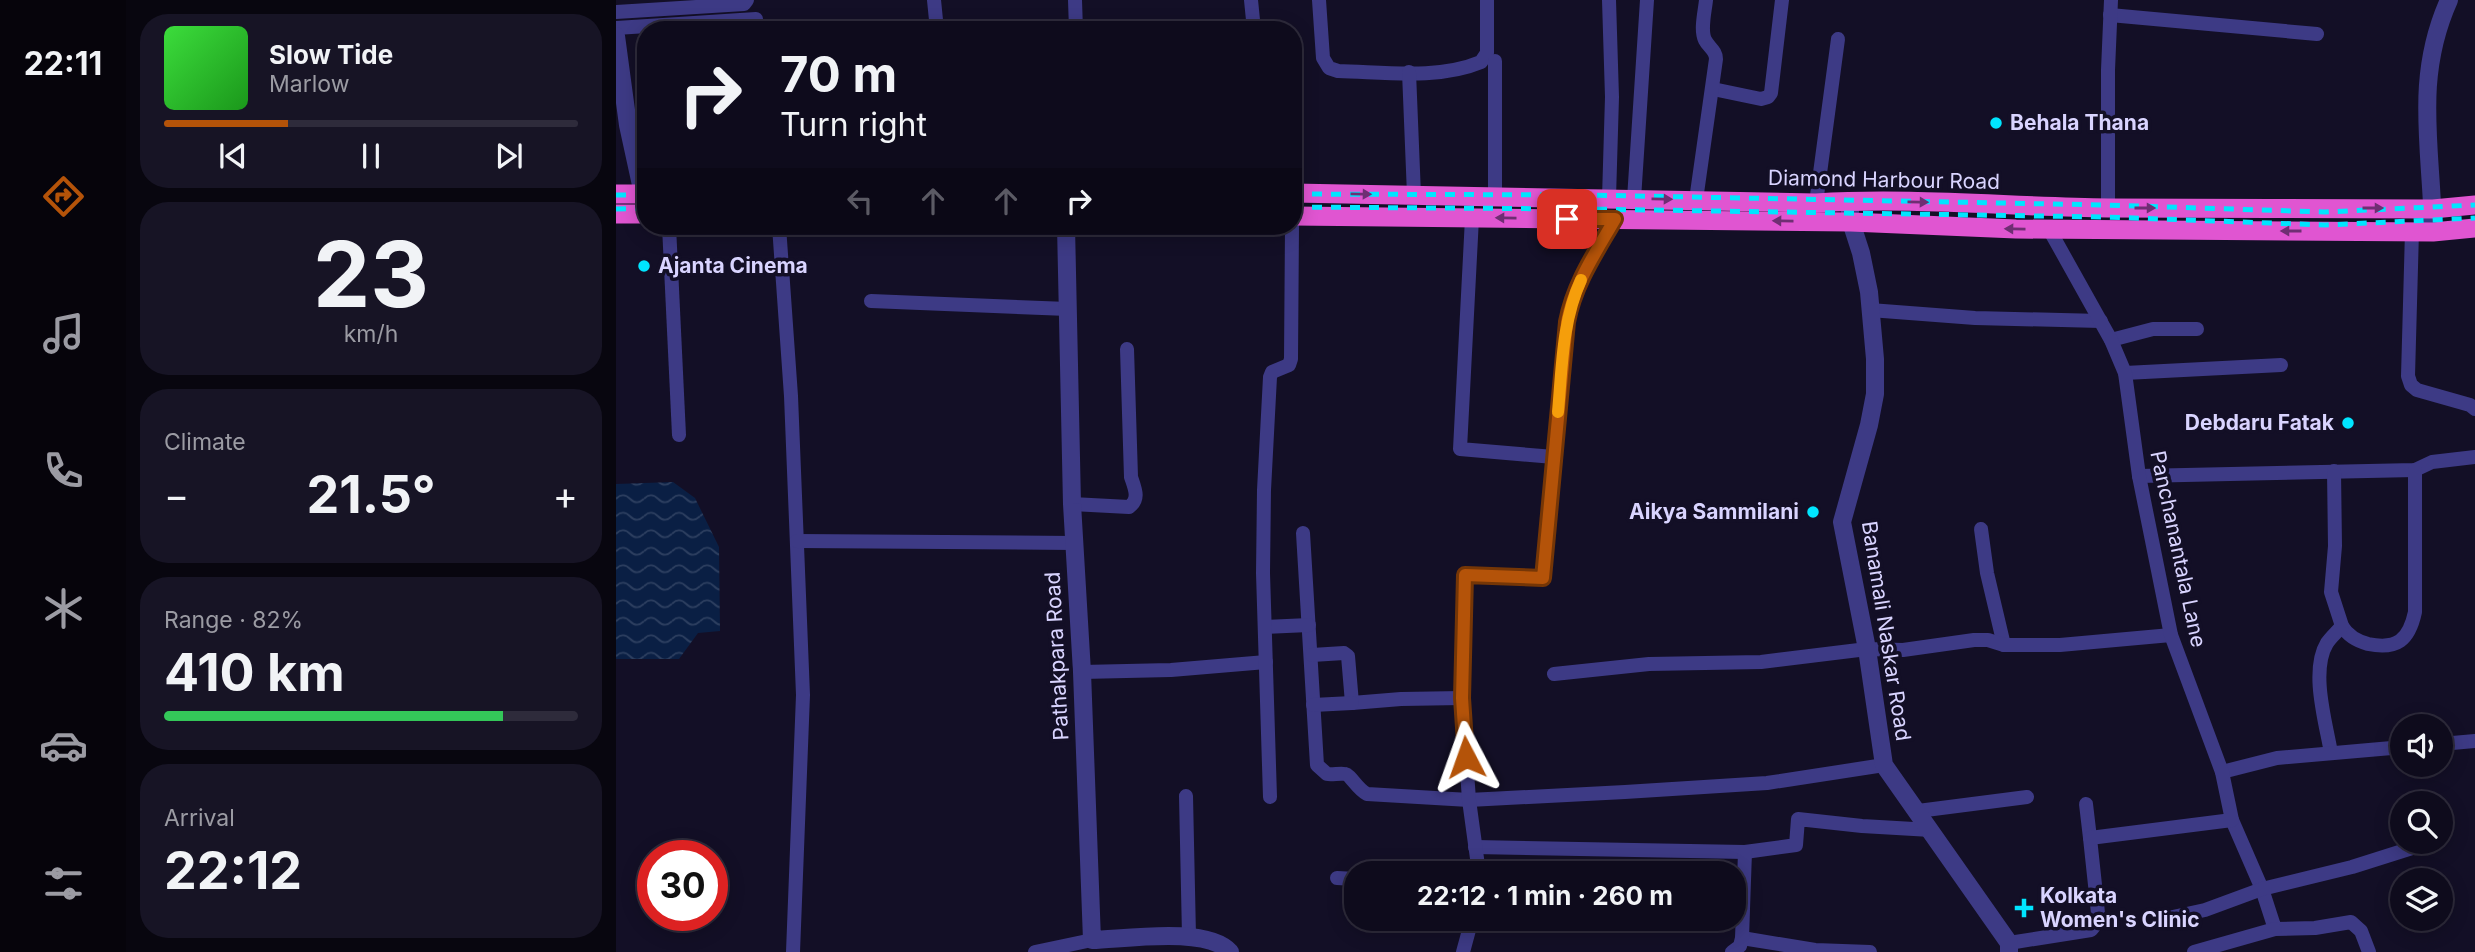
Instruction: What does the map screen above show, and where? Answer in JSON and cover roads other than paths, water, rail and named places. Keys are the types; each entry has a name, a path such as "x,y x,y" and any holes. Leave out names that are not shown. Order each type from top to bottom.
{"highway":[{"name":"Diamond Harbour Road","path":"1302,193 1816,203 1850,201 2108,208 2433,208 2475,205"},
{"path":"616,194 637,194"},
{"path":"616,214 637,214"},
{"name":"Diamond Harbour Road","path":"1302,216 1851,222 2049,229 2433,232 2475,228"}],"street":[{"path":"616,12 686,4 744,4 747,0"},
{"path":"934,0 936,21"},
{"path":"1075,0 1076,21"},
{"path":"1251,0 1253,21"},
{"path":"1319,0 1322,58 1329,68 1338,71 1409,72 1452,71 1481,62 1487,53 1487,0"},
{"path":"1609,0 1612,97 1609,198"},
{"path":"1634,199 1647,0"},
{"path":"1696,200 1716,60 1716,52 1705,40 1704,34 1706,0"},
{"path":"1713,89 1761,99 1769,97 1782,0"},
{"path":"2108,208 2112,0"},
{"path":"2433,232 2426,88 2435,41 2449,0"},
{"path":"2110,15 2317,34"},
{"path":"725,21 756,19"},
{"path":"616,28 637,27"},
{"path":"616,36 628,125 637,164"},
{"path":"1816,203 1838,39"},
{"path":"1495,61 1496,196"},
{"path":"1409,72 1414,195"},
{"name":"Banamali Naskar Road","path":"1850,201 1851,222 1864,265 1870,310 1875,394 1842,522 1867,649 1884,765 1931,830 2009,948"},
{"path":"1472,218 1460,449 1554,457"},
{"path":"1477,861 1469,800 1462,698 1465,575 1543,578 1570,303 1615,219"},
{"name":"Panchanantala Lane","path":"2049,229 2101,321 2125,373 2139,476 2171,635 2222,772 2232,820 2262,889 2275,929"},
{"path":"2412,231 2408,376 2411,385 2417,390 2470,404 2475,409"},
{"path":"669,235 679,435"},
{"path":"780,235 791,396 803,695 793,952"},
{"name":"Pathakpara Road","path":"1066,235 1072,504 1082,672 1092,940"},
{"path":"1270,797 1264,490 1270,377 1272,372 1289,365 1291,359 1292,235"},
{"path":"871,301 1068,309"},
{"path":"1870,310 1975,318 2101,321"},
{"path":"2111,340 2152,329 2197,329"},
{"path":"1072,504 1129,508 1137,496 1131,477 1127,349"},
{"path":"2125,373 2281,365"},
{"path":"2139,476 2415,470 2432,463 2475,457"},
{"path":"2334,471 2335,546 2331,592 2342,626 2357,641 2385,647 2396,645 2412,625 2415,470"},
{"path":"1981,529 1987,573 2004,645"},
{"path":"1303,533 1317,765 1327,774 1345,774 1359,790 1367,794 1469,800 1766,783 1884,765"},
{"path":"797,541 1075,543"},
{"path":"1265,627 1309,625"},
{"path":"2331,753 2320,672 2326,645 2342,626"},
{"path":"1554,674 1649,664 1760,662 1867,649 1903,650 1988,640 2004,645 2060,645 2171,635"},
{"path":"1312,655 1344,653 1348,656 1352,703"},
{"path":"1082,672 1171,670 1266,662"},
{"path":"1313,705 1462,698"},
{"path":"2453,743 2475,741"},
{"path":"2222,772 2277,758 2390,748"},
{"path":"1186,796 1189,936"},
{"path":"1918,811 2028,797"},
{"path":"2009,948 2091,930 2096,924 2098,913 2086,804"},
{"path":"1475,847 1745,852 1796,845 1798,819 1931,830"},
{"path":"2090,838 2232,820"},
{"path":"1732,952 1740,946 1742,938 1745,852"},
{"path":"2160,920 2205,910 2262,889 2393,854"},
{"path":"1337,878 1344,878"},
{"path":"2194,952 2275,929 2315,928 2351,922 2361,931 2369,952"},
{"path":"1463,952 1469,931"},
{"path":"1035,952 1092,940 1189,936 1210,939 1230,952"},
{"path":"1742,938 1815,950 1870,952"}],"water":[{"path":"673,482 695,498 719,547 720,631 698,633 679,659 616,659 616,484"}],"railway":[{"path":"1302,194 1586,195 2325,212 2475,205"},
{"path":"616,195 637,195"},
{"path":"1302,207 2105,217 2325,225 2475,218"},
{"path":"616,209 637,208"}],"place":[{"name":"Behala Thana","path":"1996,123"},
{"name":"Ajanta Cinema","path":"644,266"},
{"name":"Debdaru Fatak","path":"2348,423"},
{"name":"Aikya Sammilani","path":"1813,512"},
{"name":"Kolkata Women's Clinic","path":"2024,908"}]}
